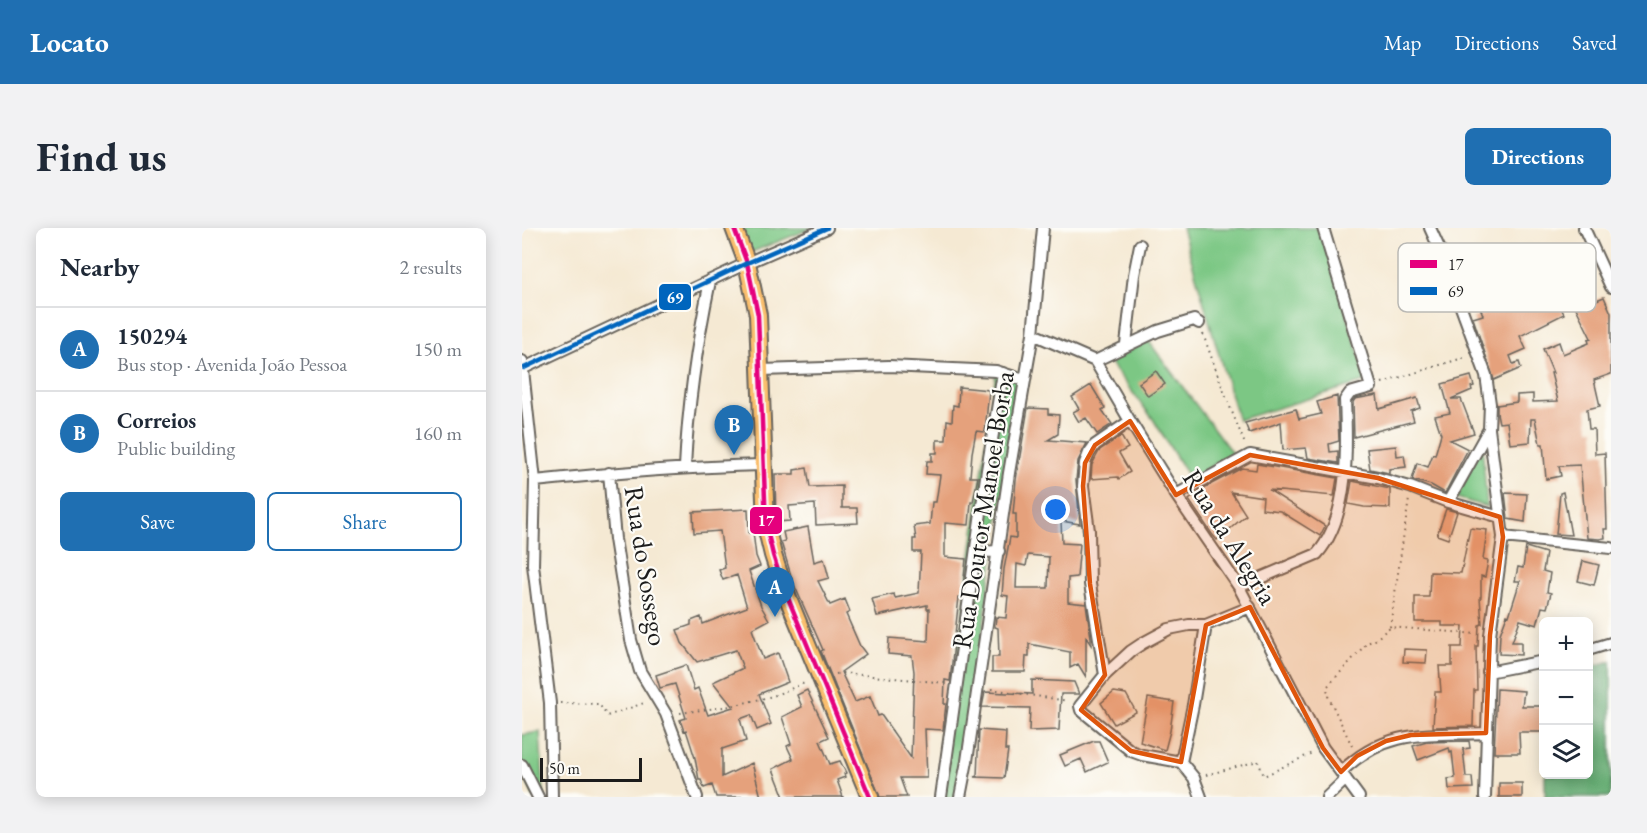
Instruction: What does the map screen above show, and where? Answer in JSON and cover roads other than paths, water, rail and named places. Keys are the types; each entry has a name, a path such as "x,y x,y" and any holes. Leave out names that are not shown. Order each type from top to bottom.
{"main road":[{"path":"734,228 747,264 758,315 766,526 783,586 870,797"}],"street":[{"path":"552,797 550,703 533,565 535,482 527,454 523,365 827,228"},
{"name":"Rua Doutor Manoel Borba","path":"960,797 987,633 1009,473 1034,334 1043,228"},
{"path":"1239,586 1317,554 1331,534 1345,471 1347,450 1345,399 1350,393 1371,387 1323,228"},
{"path":"1430,228 1436,243"},
{"path":"1584,228 1591,243"},
{"path":"1126,344 1140,245"},
{"path":"1596,254 1611,287"},
{"path":"685,468 687,419 694,365 710,281"},
{"path":"1463,312 1486,375 1490,404 1489,429 1503,537 1490,635 1485,797"},
{"path":"1034,334 1095,361 1126,344 1158,331 1194,320 1199,323"},
{"name":"Rua da Alegria","path":"1095,361 1176,495 1239,586 1323,748 1359,797"},
{"path":"761,370 889,366 1003,373 1024,380"},
{"name":"Rua Doutor Manoel Borba","path":"941,797 1003,373"},
{"path":"1105,675 1090,584 1089,531 1083,486 1085,464 1095,445 1130,421"},
{"path":"1448,502 1489,429"},
{"path":"1176,495 1250,455 1345,471 1410,487 1448,502 1500,517"},
{"path":"535,482 609,473 763,465"},
{"path":"987,470 1009,473"},
{"name":"Rua do Sossego","path":"609,473 615,539 631,640 640,671 666,714 697,797"},
{"path":"1503,537 1611,548"},
{"path":"976,552 999,551"},
{"path":"1201,797 1194,778 1181,762 1131,751 1081,710 1081,705 1105,675 1131,651 1169,629 1189,625 1206,625 1250,607"},
{"path":"1181,762 1206,625"},
{"path":"964,631 987,633"},
{"path":"1593,648 1611,643"},
{"path":"1488,672 1539,662"},
{"path":"1327,797 1357,756 1386,741 1411,735 1486,733"},
{"path":"522,765 538,797"}],"place":[{"name":"Correios","path":"734,455"},
{"name":"150294","path":"775,617"}]}
